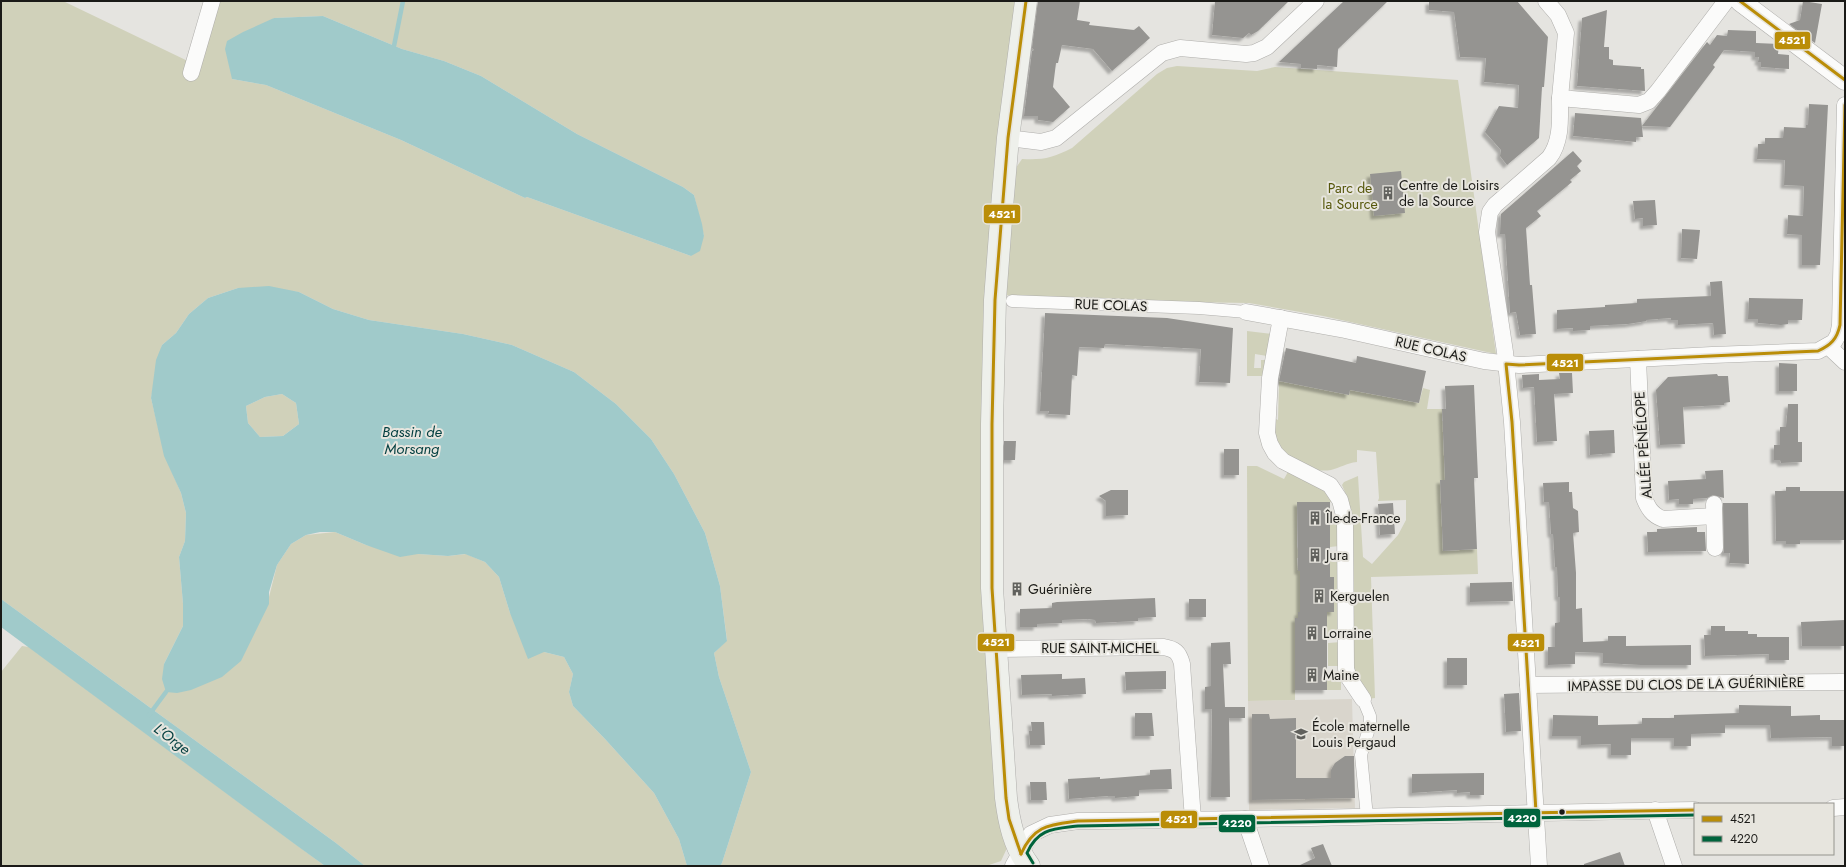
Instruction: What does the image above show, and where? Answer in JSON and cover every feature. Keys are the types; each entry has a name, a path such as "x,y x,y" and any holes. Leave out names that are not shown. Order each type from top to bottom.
{"main road":[{"path":"1021,862 1009,819 1006,798 992,588 992,424 996,300 1008,138 1026,1"}],"street":[{"path":"191,73 212,1"},
{"path":"1539,866 1512,422 1506,364 1487,232 1490,212 1549,158 1555,150 1558,139 1566,33 1558,15 1546,1"},
{"path":"1560,98 1639,105 1649,101 1726,1"},
{"path":"1740,1 1845,80"},
{"path":"1008,138 1040,142 1056,138 1162,53 1180,48 1246,54 1262,50 1314,2"},
{"path":"1845,105 1840,325 1838,335 1828,346 1845,362"},
{"name":"RUE COLAS","path":"1012,301 1198,308 1246,312 1345,330 1484,361 1519,365 1818,351 1828,346"},
{"path":"1281,318 1270,378 1267,433 1270,444 1275,453 1283,461 1330,485 1337,493 1343,506 1345,519 1346,669 1349,678 1363,699 1370,716 1370,725 1361,755 1367,817"},
{"name":"ALLÉE PÉNÉLOPE","path":"1638,359 1644,498 1648,508 1656,517 1663,519 1714,510 1715,548"},
{"name":"RUE SAINT-MICHEL","path":"996,648 1163,647 1174,649 1180,654 1182,664 1193,820"},
{"name":"IMPASSE DU CLOS DE LA GUÉRINIÈRE","path":"1528,685 1843,682"},
{"path":"1834,808 1845,807"},
{"path":"1656,810 1674,866"},
{"path":"1021,862 1025,842 1031,834 1050,825 1078,821 1694,810"},
{"path":"1245,819 1261,866"}],"shaded area":[{"name":"École maternelle Louis Pergaud","path":"1352,699 1355,808 1249,810 1248,701"}],"green space":[{"path":"1,1 63,1 194,64 212,1 1019,1 988,255 1007,848 1001,861 986,866 720,866 751,772 719,677 714,653 727,640 720,586 705,533 674,474 651,439 616,404 574,372 512,345 463,334 369,320 333,309 299,292 238,288 208,298 189,314 176,333 162,345 151,398 165,456 181,493 186,513 185,541 179,557 183,604 183,626 164,664 269,597 277,565 291,544 306,535 335,532 366,545 418,554 448,556 466,554 485,562 499,577 510,613 544,652 564,657 573,674 569,692 573,706 654,793 679,839 687,866 365,866 336,843 1,599","holes":["323,16 402,49 444,61 481,76 577,134 683,187 694,195 704,236 691,256 527,197 525,198 401,140 266,85 232,79 274,18"]},
{"name":"Parc de la Source","path":"1177,66 1257,71 1275,67 1458,80 1496,354 1323,316 1249,303 1122,301 1002,295 1013,172 1022,159 1048,158 1072,148 1157,74 1167,68"},
{"path":"1247,331 1272,334 1267,356 1255,354 1254,368 1261,368 1261,360 1267,360 1266,376 1247,376"},
{"path":"1279,381 1349,395 1350,390 1419,403 1423,388 1430,390 1427,409 1442,409 1442,421 1445,421 1443,432 1445,480 1440,480 1443,551 1477,549 1478,574 1371,577 1375,698 1367,699 1353,678 1347,497 1342,485 1344,482 1358,476 1363,557 1372,564 1398,535 1406,520 1406,500 1378,501 1376,452 1357,450 1357,462 1323,471 1307,467 1286,453 1275,442 1274,418 1278,420"},
{"path":"282,394 296,403 299,424 283,436 260,437 248,423 246,406 265,397"},
{"path":"1247,466 1257,466 1284,479 1289,470 1326,490 1334,502 1297,502 1297,546 1300,558 1297,558 1298,571 1300,571 1300,612 1298,612 1298,618 1295,618 1295,630 1297,630 1295,642 1295,700 1248,701"},
{"path":"1330,522 1338,523 1339,546 1330,547"},
{"path":"1330,552 1339,552 1339,590 1334,591 1330,577"},
{"path":"1334,598 1340,598 1340,636 1327,636 1327,612 1334,612"},
{"path":"1341,642 1341,666 1328,666 1328,643"},
{"path":"22,646 29,647 325,866 1,866 1,672"},
{"path":"1327,672 1341,672 1341,690 1327,690"}],"water":[{"path":"323,16 402,49 444,61 481,76 577,134 683,187 694,195 702,224 704,236 700,251 691,256 527,197 525,198 401,140 266,85 232,79 225,49 227,41 274,18"},
{"name":"Bassin de Morsang","path":"269,286 299,292 333,309 369,320 463,334 512,345 574,372 616,404 651,439 674,474 705,533 720,586 727,641 714,653 719,677 751,772 720,866 687,866 679,839 654,793 573,706 569,692 573,674 564,657 544,652 528,659 510,613 499,577 485,562 465,554 448,556 418,554 400,557 335,532 320,532 306,535 291,544 277,565 269,592 269,604 241,661 222,677 191,690 177,693 166,692 162,679 164,664 183,626 183,604 179,557 185,541 186,513 181,493 164,456 151,398 156,360 162,345 176,333 189,314 208,298 238,288","holes":["282,394 296,403 299,424 283,436 260,437 248,423 246,406 265,397"]},
{"name":"L'Orge","path":"1,599 336,843 365,866 325,866 296,845 1,627"}],"building":[{"path":"1038,1 1080,1 1077,20 1090,22 1089,25 1134,30 1139,26 1150,38 1112,71 1093,49 1062,45 1058,63 1056,63 1053,87 1070,107 1053,122 1038,120 1038,116 1024,116 1032,51 1034,50 1032,48"},
{"path":"1215,1 1289,1 1258,31 1251,35 1249,33 1243,38 1212,35"},
{"path":"1344,1 1388,1 1338,49 1337,67 1317,65 1317,69 1301,68 1301,64 1279,62"},
{"path":"1429,1 1517,1 1548,37 1544,87 1542,87 1539,138 1507,165 1500,156 1501,150 1485,132 1499,106 1518,108 1519,85 1484,82 1486,58 1460,57 1454,12 1429,10"},
{"path":"1803,1 1822,4 1815,43 1789,24 1800,20"},
{"path":"1607,10 1604,47 1609,47 1609,59 1613,60 1613,65 1641,67 1641,69 1644,69 1645,91 1577,86 1582,18"},
{"path":"1728,30 1756,31 1756,43 1779,44 1778,54 1789,55 1789,69 1761,67 1761,62 1758,62 1759,57 1755,57 1755,52 1724,50 1713,65 1715,67 1670,127 1642,126 1707,42 1710,45 1717,35 1727,36"},
{"path":"1809,104 1828,105 1820,265 1802,265 1802,235 1787,234 1788,215 1803,216 1804,186 1784,185 1785,160 1757,159 1758,144 1765,144 1765,138 1783,138 1784,127 1806,128 1806,125 1808,125"},
{"path":"1575,113 1641,118 1643,137 1636,137 1636,142 1573,136"},
{"path":"1573,151 1582,161 1577,166 1581,171 1570,180 1572,182 1537,211 1541,216 1526,228 1530,285 1532,285 1536,334 1520,335 1516,312 1510,313 1505,234 1500,234 1501,214"},
{"name":"Centre de Loisirs de la Source","path":"1401,171 1405,213 1374,216 1370,174"},
{"path":"1655,200 1657,225 1643,226 1643,218 1635,219 1633,201"},
{"path":"1682,229 1700,230 1697,259 1681,258"},
{"path":"1722,281 1726,334 1714,335 1713,323 1678,325 1678,320 1671,320 1671,318 1646,320 1647,321 1628,324 1590,326 1590,330 1573,331 1573,328 1557,329 1557,310 1637,303 1637,299 1711,296 1710,282"},
{"path":"1749,298 1803,299 1802,320 1788,320 1788,324 1781,325 1758,323 1758,319 1748,319"},
{"path":"1045,313 1167,318 1233,328 1230,383 1199,382 1201,349 1105,344 1104,348 1079,347 1077,376 1072,375 1070,415 1048,414 1049,411 1040,411"},
{"path":"1286,348 1356,363 1357,356 1426,371 1419,403 1350,390 1349,395 1279,381"},
{"path":"1779,363 1797,364 1797,391 1779,391"},
{"path":"1559,373 1572,373 1573,393 1554,394 1557,441 1537,442 1534,387 1523,388 1522,375 1539,374 1539,380 1560,379"},
{"path":"1717,374 1718,376 1728,376 1730,402 1724,403 1724,405 1683,407 1685,444 1660,445 1656,390 1668,377"},
{"path":"1474,385 1478,478 1474,478 1477,549 1443,551 1440,480 1445,480 1442,409 1446,409 1445,386"},
{"path":"1788,404 1798,404 1798,442 1802,442 1802,462 1781,463 1780,460 1774,460 1774,445 1780,445 1780,427 1786,427"},
{"path":"1614,430 1615,453 1590,455 1589,431"},
{"path":"1004,441 1016,441 1015,460 1004,460"},
{"path":"1224,449 1239,449 1239,475 1224,475"},
{"path":"1723,470 1724,498 1713,495 1707,498 1693,499 1693,504 1679,504 1679,499 1669,500 1668,481 1706,479 1705,471"},
{"path":"1569,482 1569,492 1572,492 1573,508 1578,511 1579,532 1573,533 1576,573 1576,609 1582,608 1583,642 1608,641 1608,636 1626,636 1626,646 1691,645 1691,665 1603,663 1603,653 1575,652 1575,664 1548,665 1548,647 1555,647 1555,623 1560,622 1560,597 1558,597 1557,567 1555,567 1549,502 1544,502 1543,483"},
{"path":"1786,487 1800,487 1800,491 1845,491 1845,540 1800,540 1800,544 1786,544 1786,541 1776,541 1775,491 1786,491"},
{"path":"1111,490 1128,490 1128,515 1106,516 1106,501 1099,496"},
{"path":"1297,502 1330,502 1330,577 1334,577 1334,612 1327,612 1327,690 1295,690 1295,618 1298,618 1298,612 1300,612"},
{"path":"1393,503 1395,534 1380,535 1378,504"},
{"path":"1723,503 1748,503 1749,564 1729,563 1730,553 1724,553"},
{"path":"1697,527 1697,532 1705,532 1706,551 1648,552 1647,532 1657,532 1657,529"},
{"path":"1512,582 1513,601 1470,602 1470,583"},
{"path":"1155,598 1156,617 1138,618 1138,621 1096,623 1095,620 1088,619 1062,620 1062,623 1037,624 1037,627 1020,627 1020,609 1052,608 1052,603 1057,602"},
{"path":"1189,599 1206,599 1206,617 1189,617"},
{"path":"1845,620 1845,646 1802,646 1801,622"},
{"path":"1711,626 1725,626 1725,631 1748,631 1748,634 1757,634 1757,637 1789,637 1789,660 1769,660 1769,654 1705,656 1704,635 1711,635"},
{"path":"1230,642 1231,664 1223,664 1225,707 1245,707 1245,718 1229,718 1230,797 1211,797 1212,709 1205,709 1205,687 1211,686 1211,643"},
{"path":"1447,658 1467,658 1467,685 1447,685"},
{"path":"1166,671 1166,689 1126,690 1125,672"},
{"path":"1062,674 1062,679 1085,678 1086,694 1052,696 1052,694 1022,695 1021,675"},
{"path":"1519,693 1521,731 1506,732 1504,694"},
{"path":"1739,705 1791,706 1791,716 1820,715 1820,720 1845,720 1845,746 1832,746 1832,737 1771,738 1770,725 1725,725 1725,733 1691,734 1691,746 1674,746 1674,738 1631,738 1631,755 1611,755 1611,744 1581,745 1581,736 1552,736 1553,715 1598,716 1598,725 1642,724 1642,718 1674,718 1674,715 1739,713"},
{"path":"1135,713 1152,713 1154,736 1135,736"},
{"path":"1252,714 1269,714 1270,719 1296,718 1296,778 1331,778 1331,770 1335,763 1345,756 1354,756 1355,798 1252,800"},
{"path":"1031,722 1044,722 1045,745 1030,745 1029,731 1032,731"},
{"path":"1171,769 1172,789 1139,790 1139,796 1115,798 1115,796 1108,796 1069,799 1068,779 1100,777 1100,779 1150,775 1150,770"},
{"path":"1484,773 1484,795 1470,795 1470,792 1457,793 1457,790 1412,793 1412,774"},
{"path":"1030,782 1046,782 1047,800 1031,800"},
{"path":"1323,844 1332,866 1298,866 1315,858 1311,848"},
{"path":"1620,852 1625,866 1584,866 1584,864"}],"waterway":[{"path":"394,46 403,1"},
{"path":"149,715 166,692"}],"transit line":[{"name":"4521","path":"1021,854 1009,819 1006,798 992,588 992,424 995,300 1008,138 1026,1"},
{"name":"4521","path":"1740,1 1845,80"},
{"name":"4521","path":"1536,812 1512,422 1506,364 1519,365 1818,351 1830,344 1835,338 1840,325 1845,105"},
{"name":"4521","path":"1021,854 1031,837 1037,832 1051,826 1078,821 1694,810"},
{"name":"4220","path":"1033,863 1027,853 1031,845 1042,834 1054,829 1078,826 1694,815"}],"place":[{"name":"Centre de Loisirs de la Source","path":"1388,193"},
{"name":"Île-de-France","path":"1315,518"},
{"name":"Jura","path":"1315,555"},
{"name":"Guérinière","path":"1017,589"},
{"name":"Kerguelen","path":"1319,596"},
{"name":"Lorraine","path":"1312,633"},
{"name":"Maine","path":"1312,675"},
{"name":"École maternelle Louis Pergaud","path":"1301,734"}]}
